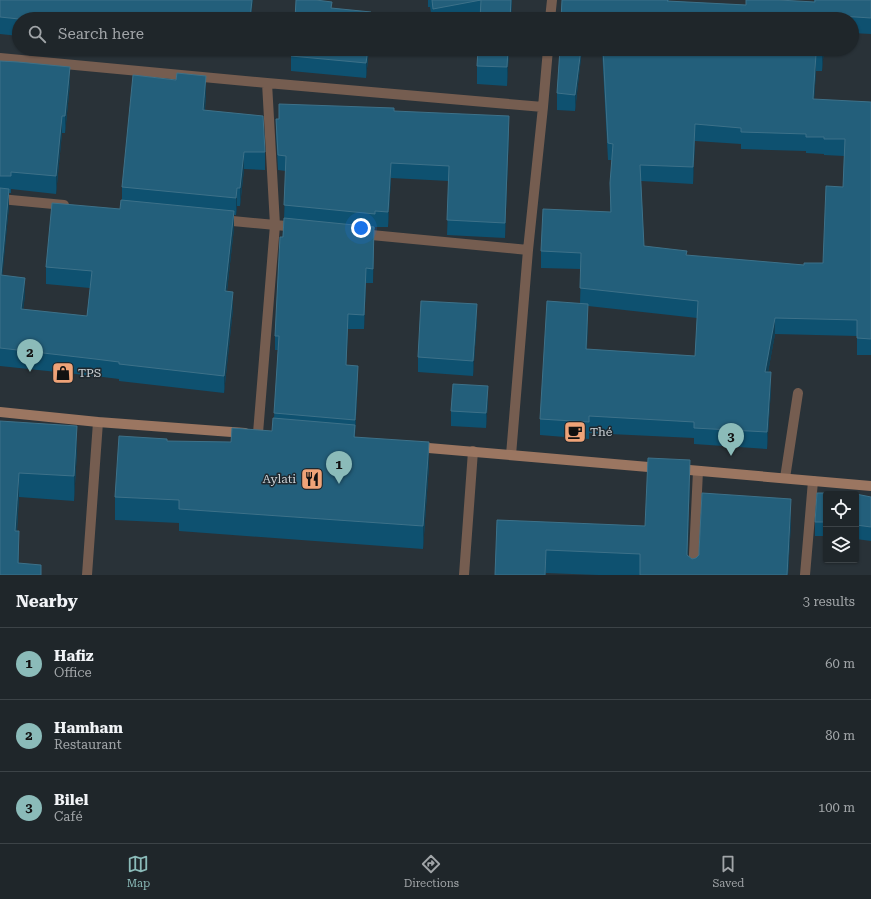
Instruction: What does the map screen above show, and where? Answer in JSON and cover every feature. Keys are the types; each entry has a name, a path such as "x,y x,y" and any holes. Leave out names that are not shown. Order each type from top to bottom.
{"main road":[{"path":"0,412 98,422 262,434"},
{"path":"410,446 871,486"}],"street":[{"path":"551,12 552,0"},
{"path":"511,455 528,250 547,56"},
{"path":"0,58 543,107"},
{"path":"262,434 275,225 267,83"},
{"path":"0,199 71,206"},
{"path":"212,219 307,228"},
{"path":"354,233 528,250"},
{"path":"785,478 798,393"},
{"path":"87,575 98,422"},
{"path":"464,575 473,451"},
{"path":"693,575 698,471"},
{"path":"805,575 813,481"}],"building":[{"path":"0,0 252,0 251,12 12,12 12,18 0,17"},
{"path":"296,0 316,0 332,2 331,8 371,12 295,12"},
{"path":"432,0 481,0 433,9"},
{"path":"481,0 511,0 510,12 480,12"},
{"path":"562,0 668,0 667,1 746,5 746,0 815,2 815,0 871,0 871,18 859,17 859,12 561,12"},
{"path":"291,56 367,56 366,63"},
{"path":"478,56 508,56 507,67 477,66"},
{"path":"560,56 580,56 575,95 557,93"},
{"path":"603,56 816,56 813,99 871,102 871,339 857,338 857,320 775,318 765,372 771,372 767,432 694,428 694,422 589,416 589,422 540,419 547,301 588,304 586,349 695,356 698,301 580,288 581,253 541,251 543,209 611,212 610,183 613,144 608,143","holes":["695,124 741,128 741,132 806,134 806,137 845,139 843,187 826,186 823,263 804,263 804,265 686,255 687,251 644,246 640,165 693,167"]},
{"path":"0,61 70,67 65,116 62,116 56,176 11,172 11,176 0,176"},
{"path":"177,73 206,76 203,110 263,116 265,152 244,152 240,188 237,188 236,198 122,187 133,75 176,80"},
{"path":"279,104 394,108 394,111 509,116 505,223 447,220 449,166 391,163 388,212 375,211 375,214 284,205 286,156 278,155 276,119 279,119"},
{"path":"0,188 9,189 1,275 25,278 21,309 87,316 92,271 46,267 52,203 120,209 121,200 234,211 225,291 233,292 224,376 0,348"},
{"path":"284,218 374,227 373,269 366,268 364,315 348,314 346,365 358,366 355,420 274,413 279,336 275,336 280,237 283,237"},
{"path":"421,301 477,304 473,361 418,357"},
{"path":"453,384 488,386 486,413 451,411"},
{"path":"273,418 355,425 354,437 429,442 423,526 179,509 179,500 115,497 119,436 167,439 167,441 231,442 232,428 272,431"},
{"path":"0,421 77,426 74,476 19,473 15,531 19,531 18,563 41,565 41,575 0,575"},
{"path":"648,458 690,460 687,555 692,559 699,555 702,493 791,499 787,575 640,575 640,554 546,550 545,575 495,575 497,520 645,526"},
{"path":"817,493 823,493 823,522 815,522"},
{"path":"859,495 871,497 871,527 859,525"}],"place":[{"name":"Hamham","path":"30,372"},
{"name":"TPS","path":"63,373"},
{"name":"Thé","path":"575,432"},
{"name":"Bilel","path":"731,456"},
{"name":"Aylati","path":"312,479"},
{"name":"Hafiz","path":"339,484"}]}
